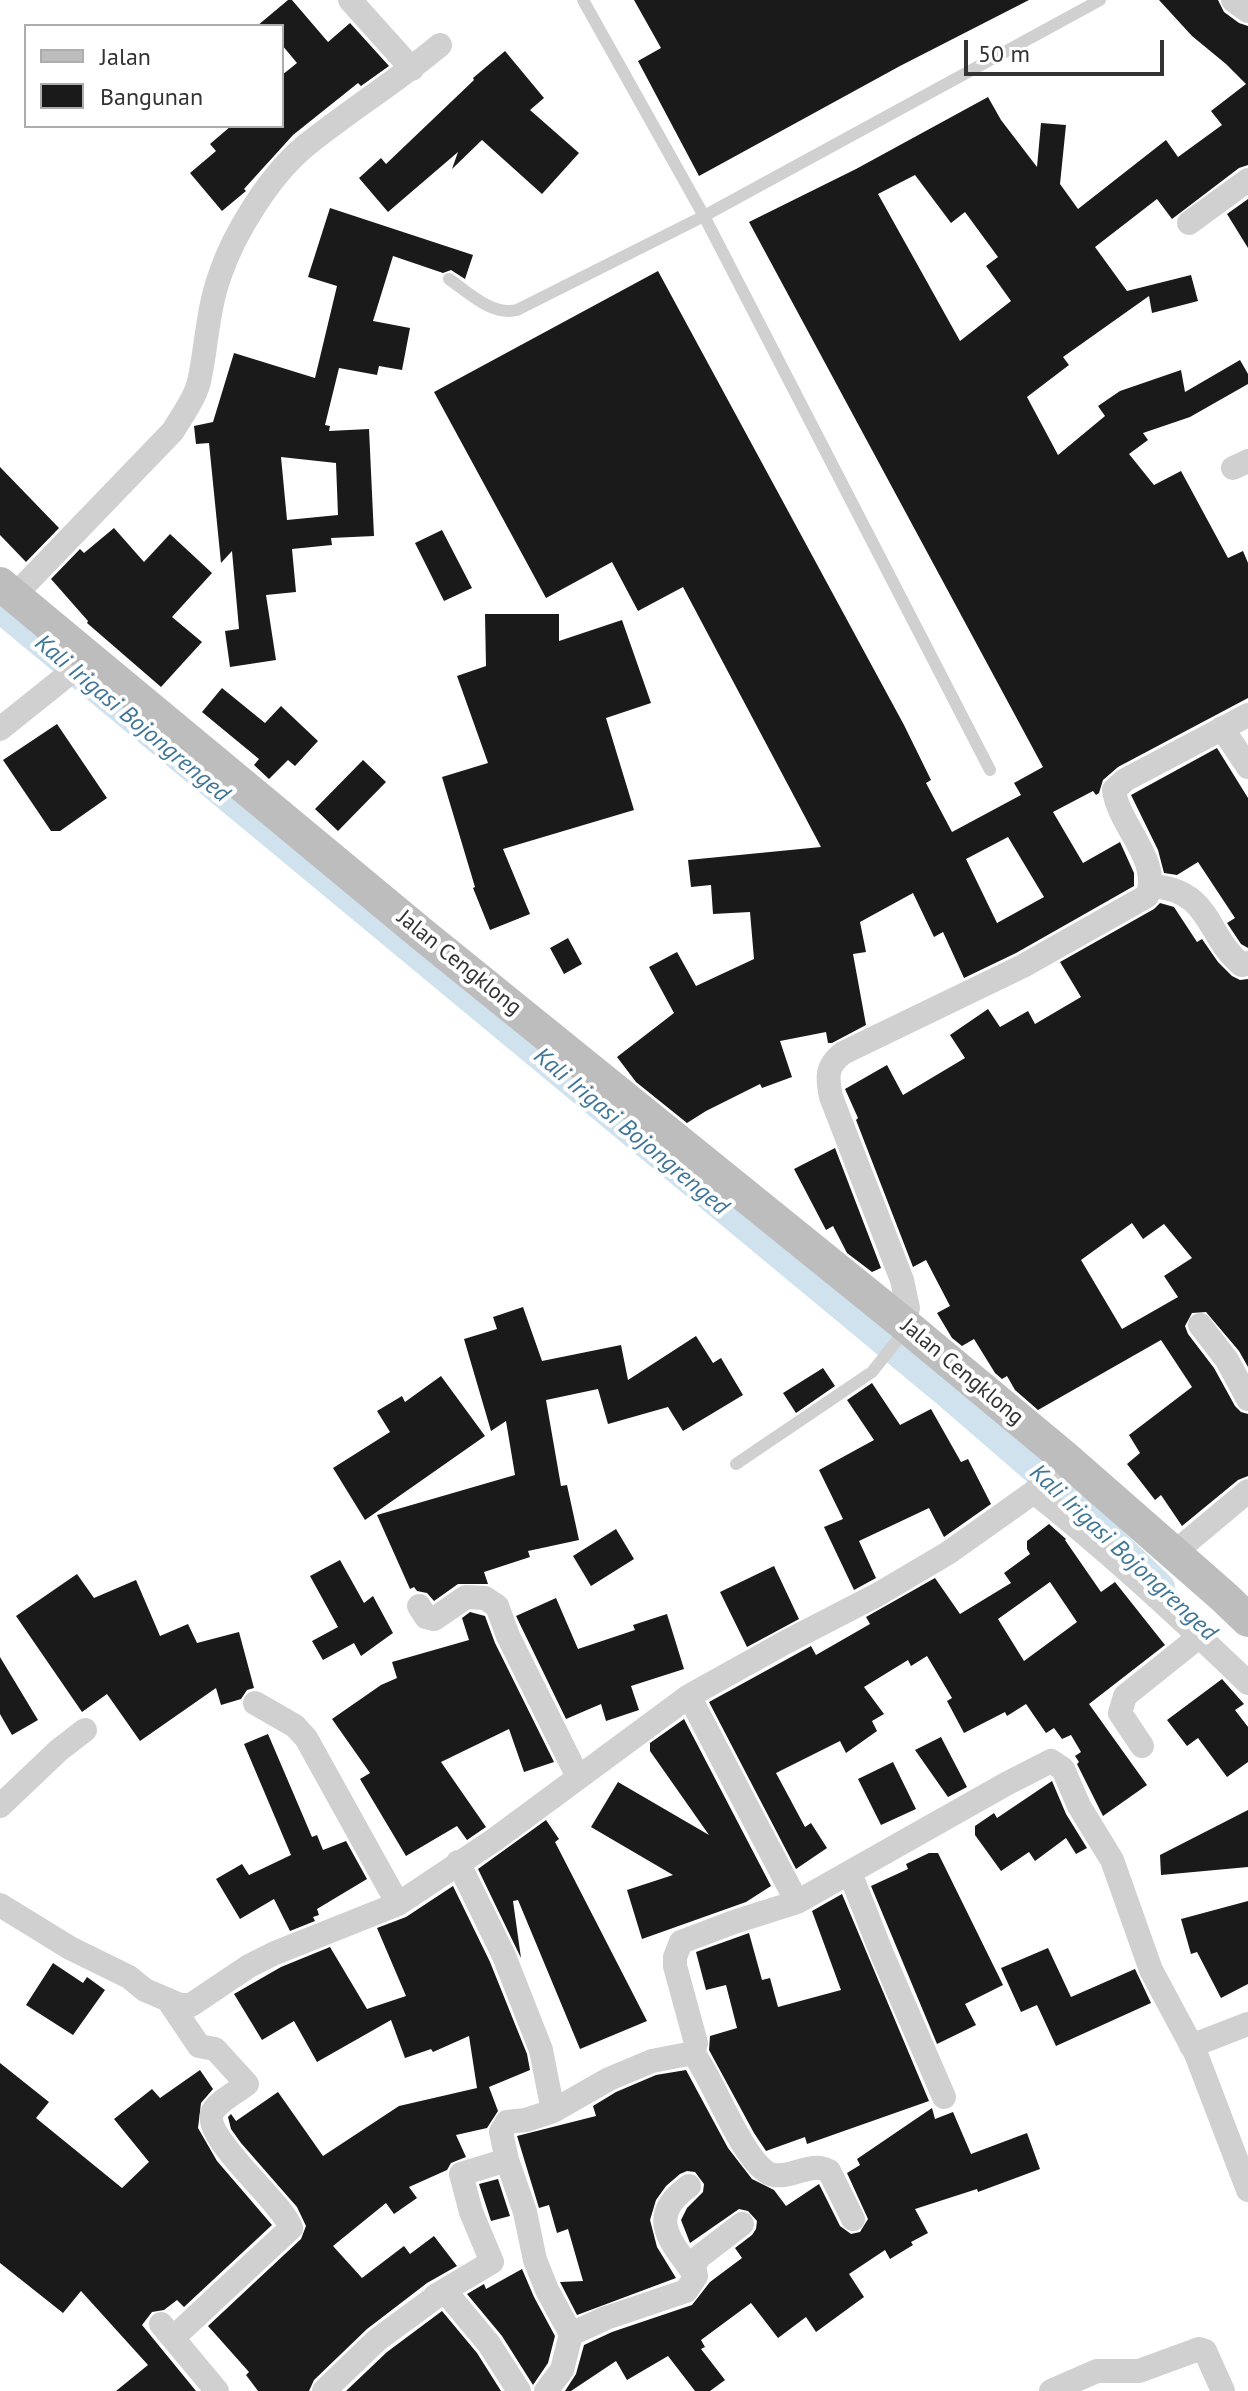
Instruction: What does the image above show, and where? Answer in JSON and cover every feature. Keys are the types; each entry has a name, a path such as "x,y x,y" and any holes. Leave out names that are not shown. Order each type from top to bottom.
{"main road":[{"name":"Jalan Cengklong","path":"7,590 84,663 423,935 901,1331 1048,1474 1174,1553 1248,1620"}],"street":[{"path":"350,0 412,69"},
{"path":"1233,0 1248,11"},
{"path":"7,590 173,431 200,379 206,322 219,275 231,248 265,191 302,150 440,45"},
{"path":"1189,223 1248,180"},
{"path":"0,729 84,663"},
{"path":"901,1331 908,1308 902,1280 831,1097 827,1077 831,1064 843,1053 1023,966 1147,896 1151,886 1150,869 1116,803 1114,790 1125,780 1248,715"},
{"path":"1222,728 1248,767"},
{"path":"1151,886 1165,887 1196,903 1203,909 1232,958 1242,965 1248,963"},
{"path":"1200,1325 1227,1360 1248,1399"},
{"path":"0,1905 70,1948 129,1977 145,1990 180,2005 191,2005 249,1966 275,1953 398,1904 494,1840 689,1696 877,1595 948,1553 1048,1474 1096,1541 1195,1629 1248,1683"},
{"path":"1174,1553 1248,1491"},
{"path":"419,1606 428,1618 434,1619 466,1597 485,1598 497,1606 508,1636 578,1777"},
{"path":"1142,1746 1120,1713 1121,1704 1222,1598"},
{"path":"689,1696 797,1902"},
{"path":"255,1703 295,1726 306,1738 398,1904"},
{"path":"0,1806 59,1750 85,1730"},
{"path":"853,2219 829,2171 821,2167 774,2175 762,2168 741,2140 693,2053 696,2043 675,1966 681,1942 797,1902 1051,1761 1063,1769 1079,1806 1112,1860 1151,1970 1191,2046 1248,2190"},
{"path":"458,1862 504,1956 541,2050 553,2111"},
{"path":"850,1873 944,2097"},
{"path":"168,2000 199,2046 215,2049 247,2084 217,2107 211,2119 224,2145 282,2211 291,2228 167,2331 217,2391"},
{"path":"1191,2046 1248,2024"},
{"path":"546,2391 562,2370 571,2334 535,2260 525,2212 507,2160 502,2128 507,2122 526,2120 553,2111 609,2079 652,2061 693,2053"},
{"path":"324,2391 377,2340 435,2296 492,2262 471,2212 461,2174 507,2160"},
{"path":"689,2186 676,2195 668,2206 664,2222 670,2241 696,2276"},
{"path":"571,2334 606,2318 686,2291 696,2276 694,2266 699,2257 742,2224"},
{"path":"435,2296 441,2293 449,2296 489,2344 519,2391"},
{"path":"1051,2391 1097,2371 1139,2371 1199,2349 1205,2351 1223,2391"}],"lane":[{"path":"583,0 704,216 990,770"},
{"path":"449,279 492,308 505,313 517,310 704,216 1100,0"},
{"path":"736,1464 879,1365 901,1331"}],"building":[{"path":"292,0 328,42 350,23 389,66 361,86 358,83 293,135 244,189 246,191 222,211 190,173 216,151 210,144 229,128 284,128 284,73 297,63 284,47 284,24 259,24"},
{"path":"634,0 1029,0 900,66 699,176 638,61 661,48"},
{"path":"1159,0 1218,0 1224,12 1248,26 1248,165 1239,168 1172,219 1157,199 1095,247 1127,291 1191,275 1198,301 1152,313 1149,296 1063,357 1069,365 1027,397 1058,455 1105,416 1098,406 1120,391 1181,370 1185,392 1240,360 1248,374 1248,384 1190,417 1143,433 1148,440 1129,454 1154,485 1181,471 1228,558 1243,551 1248,563 1248,698 1118,767 1103,780 1096,795 1093,791 1053,812 1083,863 1120,842 1134,873 1134,886 1016,953 964,978 943,932 934,937 913,893 860,922 866,952 853,954 866,1025 832,1043 828,1043 826,1032 780,1041 792,1077 762,1088 760,1084 687,1123 636,1082 617,1057 674,1013 649,967 677,952 696,986 754,959 750,912 713,914 711,885 691,887 688,860 821,847 683,587 638,611 612,562 546,598 434,392 658,271 904,725 931,780 926,783 952,832 1021,795 1014,783 1043,767 749,222 856,169 988,97 1001,120 1037,167 1041,123 1066,125 1060,184 1078,209 1166,140 1178,157 1222,125 1211,111 1246,84 1192,36","holes":["915,175 951,223 965,212 998,257 986,266 1011,301 960,341 878,194","1008,837 1044,897 997,923 966,859"]},
{"path":"505,51 544,98 530,110 579,153 542,194 482,140 452,169 458,152 388,212 359,178 381,158 386,164 473,78"},
{"path":"1248,199 1248,248 1227,214"},
{"path":"330,208 473,255 465,279 451,270 443,273 393,256 373,321 410,328 402,370 379,366 377,375 339,368 325,425 330,426 329,431 369,429 374,536 331,538 332,545 292,549 296,592 266,595 276,660 230,667 225,631 239,629 232,551 221,563 209,443 196,444 194,426 213,422 234,353 315,378 337,286 308,277","holes":["281,457 336,463 338,515 287,520"]},
{"path":"0,467 59,528 26,562 0,535"},
{"path":"114,528 144,562 170,534 212,573 172,617 202,642 161,687 87,623 51,579 80,549 84,553"},
{"path":"442,530 472,588 444,601 415,543"},
{"path":"485,614 559,614 559,641 622,620 651,703 606,718 634,810 503,849 530,914 490,930 473,888 442,777 488,763 457,676 486,666"},
{"path":"222,688 265,723 281,706 318,741 295,766 288,760 269,779 254,765 259,759 202,712"},
{"path":"57,724 107,798 60,831 51,831 3,760"},
{"path":"1217,748 1248,798 1248,948 1241,944 1227,923 1235,918 1198,862 1177,875 1164,873 1158,850 1131,795"},
{"path":"363,760 386,782 338,831 315,809"},
{"path":"1160,903 1174,907 1197,942 1202,939 1232,976 1240,980 1248,979 1248,1367 1239,1351 1206,1312 1192,1313 1185,1326 1235,1406 1248,1414 1248,1476 1238,1480 1182,1526 1161,1495 1155,1500 1127,1464 1140,1453 1129,1435 1192,1387 1161,1340 1038,1410 1015,1390 1007,1376 1002,1379 995,1373 974,1339 962,1346 952,1338 937,1313 950,1306 926,1260 913,1267 845,1089 887,1065 903,1095 965,1058 950,1035 988,1009 1000,1027 1028,1011 1035,1024 1081,997 1060,962","holes":["1132,1223 1143,1239 1164,1224 1192,1258 1164,1276 1178,1297 1122,1329 1081,1260"]},
{"path":"568,938 582,964 564,974 550,948"},
{"path":"835,1148 881,1268 872,1272 847,1253 833,1226 826,1230 794,1169"},
{"path":"523,1307 542,1361 621,1345 628,1380 696,1336 713,1363 721,1358 743,1395 683,1431 668,1407 608,1424 598,1389 546,1400 561,1486 567,1485 579,1540 528,1551 530,1557 484,1572 488,1584 458,1584 434,1601 427,1593 414,1587 410,1589 377,1515 515,1475 506,1421 491,1431 464,1339 497,1329 493,1317"},
{"path":"823,1368 835,1386 796,1413 783,1393"},
{"path":"441,1376 485,1436 365,1520 333,1468 390,1432 377,1411 402,1396 405,1402"},
{"path":"872,1383 900,1425 931,1409 961,1462 968,1459 991,1504 944,1537 929,1508 859,1541 876,1578 854,1590 824,1527 843,1519 819,1470 874,1440 847,1400"},
{"path":"1049,1524 1066,1539 1101,1592 1115,1582 1165,1645 1089,1704 1147,1785 1103,1816 1077,1764 1079,1762 1075,1756 1081,1752 1071,1735 1062,1739 1054,1728 1046,1733 1026,1704 1007,1716 1005,1712 964,1733 947,1701 952,1698 927,1656 911,1666 908,1660 864,1687 884,1714 872,1721 877,1731 846,1753 840,1741 776,1773 805,1827 811,1823 827,1848 796,1869 709,1702 811,1646 816,1655 870,1624 866,1617 935,1578 960,1614 1011,1583 1004,1573 1030,1554 1027,1541","holes":["1050,1582 1077,1622 1024,1661 998,1619"]},
{"path":"616,1529 634,1559 591,1586 573,1556"},
{"path":"340,1560 364,1603 373,1596 393,1633 361,1656 354,1643 323,1660 312,1641 338,1627 310,1576"},
{"path":"774,1566 799,1619 747,1647 720,1592"},
{"path":"77,1574 94,1598 136,1580 160,1636 188,1624 197,1643 239,1632 254,1688 247,1690 241,1699 221,1705 216,1688 140,1741 107,1694 82,1712 16,1616"},
{"path":"556,1598 578,1649 635,1630 633,1625 667,1614 684,1669 631,1686 639,1710 606,1721 601,1704 566,1719 516,1616"},
{"path":"470,1612 485,1616 495,1643 554,1762 524,1772 509,1729 441,1762 486,1827 467,1840 457,1826 406,1856 360,1779 370,1773 332,1719 381,1685 397,1678 392,1662 469,1640 462,1618"},
{"path":"0,1657 38,1720 12,1735 0,1714"},
{"path":"1222,1679 1244,1704 1235,1710 1248,1727 1248,1762 1227,1777 1198,1738 1187,1746 1167,1720"},
{"path":"684,1719 771,1886 746,1902 642,1939 627,1890 673,1875 591,1827 618,1782 709,1835 650,1751 650,1743"},
{"path":"268,1734 312,1837 317,1835 323,1850 346,1841 367,1879 317,1909 319,1915 313,1917 315,1921 290,1931 274,1899 240,1919 216,1879 242,1864 249,1875 291,1855 244,1744"},
{"path":"941,1737 967,1787 948,1797 915,1750"},
{"path":"893,1762 916,1809 881,1825 858,1779"},
{"path":"1052,1781 1066,1814 1087,1848 1076,1854 1066,1838 1035,1861 1029,1852 1001,1871 975,1835 975,1826 994,1813 997,1818"},
{"path":"1248,1810 1248,1867 1161,1875 1160,1855"},
{"path":"546,1820 559,1839 555,1842 647,2021 580,2049 518,1900 513,1901 521,1958 478,1869"},
{"path":"929,1853 938,1853 1003,1985 965,2004 976,2025 937,2044 871,1886 908,1869 906,1864"},
{"path":"453,1886 490,1962 527,2054 530,2070 489,2087 498,2111 487,2128 456,2135 466,2157 451,2163 447,2170 409,2187 417,2198 394,2214 386,2203 333,2246 362,2278 404,2246 410,2254 434,2236 457,2266 427,2283 367,2329 314,2380 309,2391 258,2391 246,2375 249,2372 208,2326 301,2239 306,2226 297,2207 241,2143 231,2129 228,2117 231,2114 236,2121 278,2092 323,2156 399,2106 477,2088 469,2036 433,2052 431,2049 405,2058 391,2020 317,2062 294,2021 262,2040 234,1994 281,1967 330,1947 367,2009 406,1996 377,1928 406,1917"},
{"path":"842,1894 929,2101 807,2144 805,2137 766,2151 709,2050 710,2036 737,2028 726,1985 706,1990 696,1952 749,1933 762,1980 770,1978 778,2007 841,1990 812,1911"},
{"path":"1248,1901 1248,1984 1221,1998 1197,1952 1191,1954 1181,1919"},
{"path":"1048,1948 1071,1997 1135,1969 1151,2003 1056,2046 1037,2005 1021,2012 1001,1968"},
{"path":"53,1963 83,1983 87,1977 105,1990 73,2035 26,2005"},
{"path":"0,2063 49,2102 36,2118 122,2188 149,2162 114,2119 152,2089 160,2098 200,2070 213,2089 201,2103 198,2128 217,2161 272,2225 184,2307 177,2300 164,2310 152,2312 142,2325 196,2391 116,2391 148,2365 81,2291 63,2313 0,2263"},
{"path":"686,2070 728,2148 752,2179 774,2190 786,2206 819,2184 840,2226 851,2234 860,2232 868,2219 847,2173 860,2165 857,2159 932,2108 935,2119 953,2112 971,2154 1027,2133 1040,2169 978,2192 977,2189 915,2209 928,2233 890,2259 885,2250 849,2274 864,2297 816,2332 806,2317 778,2338 751,2303 701,2340 705,2347 701,2349 725,2380 710,2391 695,2391 668,2356 627,2380 616,2361 571,2391 565,2391 576,2374 584,2345 612,2332 692,2305 710,2282 742,2258 735,2248 752,2235 757,2221 748,2211 739,2209 690,2243 681,2220 687,2208 703,2192 704,2184 695,2172 680,2174 656,2200 650,2220 657,2247 676,2278 577,2315 560,2282 583,2281 568,2229 557,2233 549,2205 539,2208 517,2136 596,2116 593,2106 616,2092 656,2075"},
{"path":"498,2179 510,2216 491,2221 479,2184"},
{"path":"522,2269 555,2336 548,2363 533,2385 502,2336 467,2294 484,2284 486,2289"},
{"path":"442,2311 477,2353 501,2391 346,2391 387,2352"}],"waterway":[{"name":"Kali Irigasi Bojongrenged","path":"0,609 947,1394 1080,1509 1161,1587"}]}
